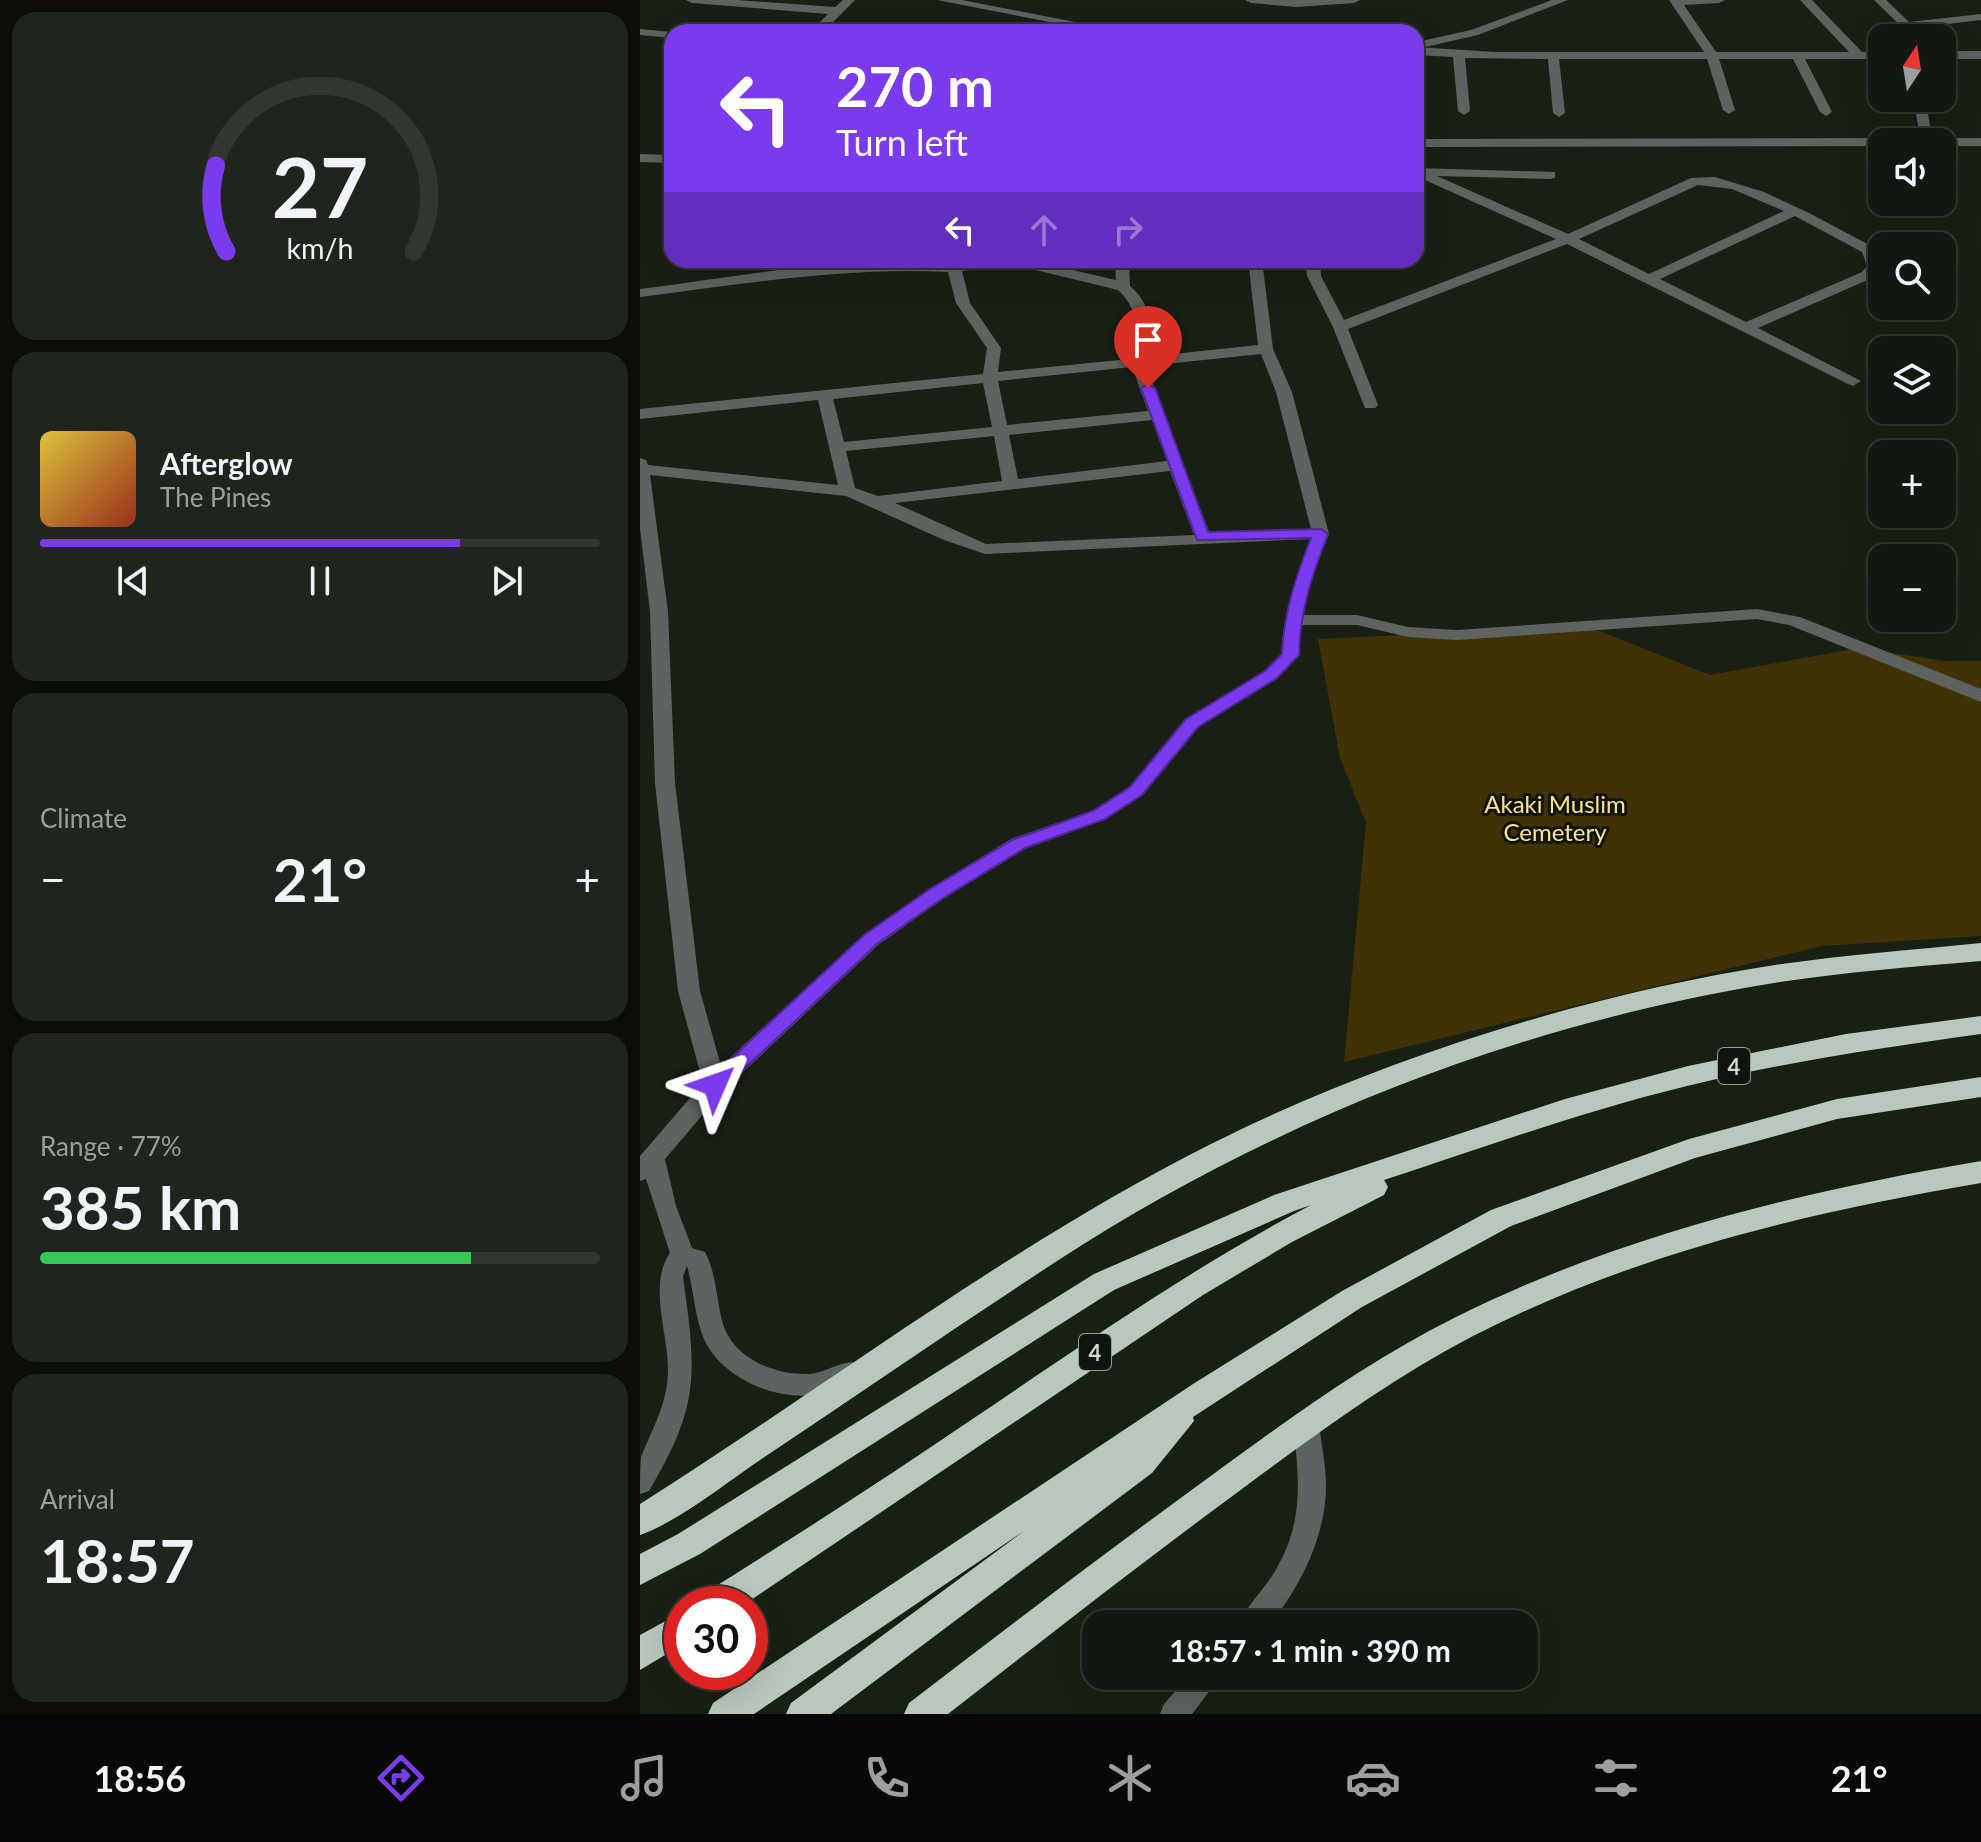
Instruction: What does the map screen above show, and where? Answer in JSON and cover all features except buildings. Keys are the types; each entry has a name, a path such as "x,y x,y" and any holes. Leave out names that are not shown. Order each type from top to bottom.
{"highway":[{"path":"640,1521 1069,1240 1198,1163 1312,1110 1448,1056 1569,1019 1716,985 1832,966 1981,952"},
{"name":"4","path":"745,1586 856,1516 1155,1311 1307,1218 1493,1134 1575,1106 1688,1076 1846,1043 1981,1025"},
{"path":"725,1714 1204,1393 1352,1299 1501,1218 1689,1149 1837,1109 1981,1087"},
{"path":"640,1570 702,1536 1104,1282 1284,1203 1493,1134"},
{"path":"921,1714 1187,1510 1349,1392 1464,1326 1569,1278 1762,1214 1878,1188 1981,1172"},
{"path":"803,1714 1141,1463 1204,1393"},
{"path":"640,1654 664,1639"}],"street":[{"path":"692,0 837,11"},
{"path":"824,24 849,0"},
{"path":"1251,0 1297,4 1354,0"},
{"path":"1424,46 1474,33 1562,0"},
{"path":"1676,1 1719,0"},
{"path":"1806,0 1859,55"},
{"path":"1880,0 1904,24"},
{"path":"950,1 1075,24"},
{"path":"1676,1 1712,55 1729,110"},
{"path":"1025,15 1037,8"},
{"path":"1923,24 1981,17"},
{"path":"640,32 664,34"},
{"path":"1424,49 1459,54 1868,55"},
{"path":"1459,54 1464,111"},
{"path":"1553,55 1559,113"},
{"path":"1797,55 1826,112"},
{"path":"1956,55 1981,55"},
{"path":"1424,143 1868,142"},
{"path":"1956,142 1981,142"},
{"path":"640,158 664,159"},
{"path":"1424,172 1550,175"},
{"path":"1424,176 1568,239 1853,381"},
{"path":"1340,327 1568,239 1696,181 1708,179 1735,183 1868,250 1874,266 1867,275 1747,327"},
{"path":"1649,279 1793,212"},
{"path":"640,293 846,268"},
{"path":"955,268 956,286 967,312 994,348 990,379 1011,484"},
{"path":"1044,268 1123,287 1132,295 1145,326 1137,361 1203,537"},
{"path":"1122,268 1123,287"},
{"path":"884,1360 813,1385 779,1382 749,1371 725,1351 712,1328 701,1269 696,1259 682,1254 646,1165 715,1085 871,940 936,894 1018,844 1099,815 1136,791 1192,723 1271,675 1290,655 1292,620 1300,586 1321,534 1284,392 1266,349 1256,268"},
{"path":"1314,268 1314,276 1340,327 1370,405"},
{"path":"640,414 1266,349"},
{"path":"824,393 848,491"},
{"path":"839,447 1159,415"},
{"path":"881,500 1176,465"},
{"path":"715,1085 689,991 665,783 659,612 644,538 640,467 848,491 881,500 967,544 985,549 1321,534"},
{"path":"1292,620 1357,620 1408,632 1457,635 1757,614 1776,616 1981,696"},
{"path":"640,1483 661,1448 679,1397 679,1354 671,1276 682,1254"},
{"path":"1265,1610 1305,1540 1313,1487 1306,1423"},
{"path":"1174,1714 1195,1690"}],"green space":[{"name":"Akaki Muslim Cemetery","path":"1587,626 1710,675 1859,648 1945,661 1981,661 1981,936 1822,946 1344,1062 1366,823 1340,758 1318,639"}],"route":[{"path":"715,1085 871,940 936,894 1018,844 1099,815 1136,791 1172,743 1192,723 1235,694 1271,675 1290,655 1292,620 1300,586 1321,534 1203,537 1148,388"}]}
